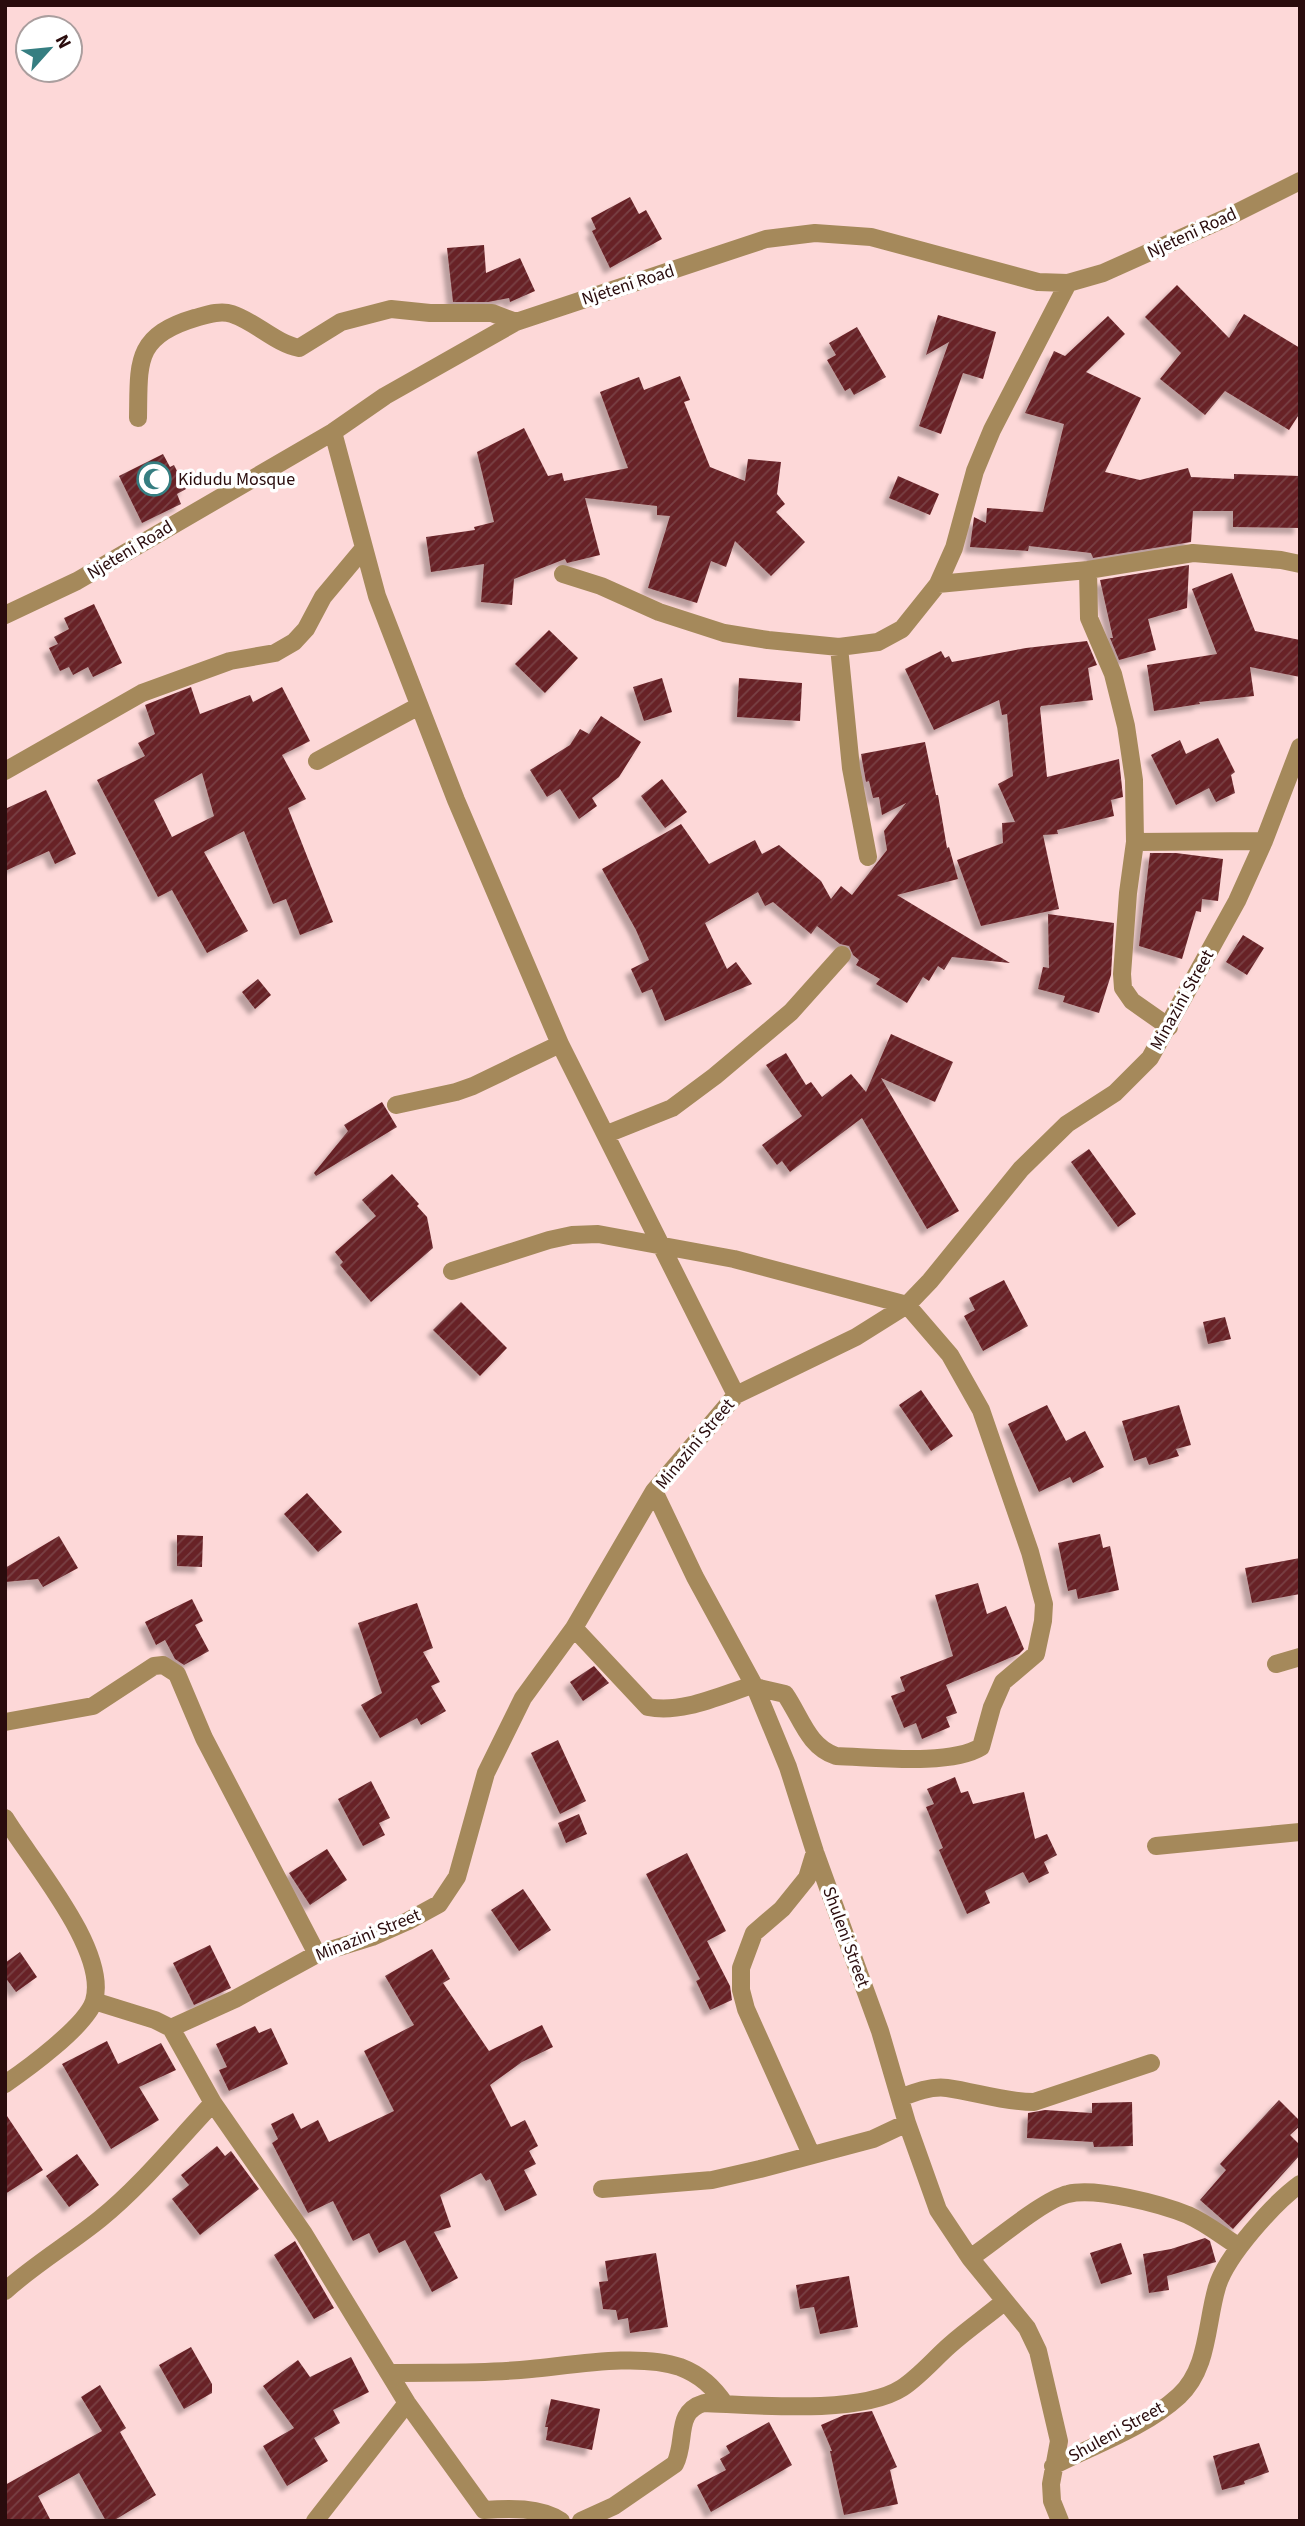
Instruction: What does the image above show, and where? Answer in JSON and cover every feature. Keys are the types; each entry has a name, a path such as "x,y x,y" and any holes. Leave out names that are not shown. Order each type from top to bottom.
{"street":[{"name":"Njeteni Road","path":"5,615 77,581 333,432 385,396 516,322 766,239 815,233 871,237 1038,282 1068,283 1103,274 1300,181"},
{"path":"563,574 601,586 659,612 724,633 839,647 877,642 902,629 938,584 954,548 975,471 992,430 1068,283"},
{"path":"138,418 138,373 147,344 164,329 211,314 229,313 292,347 299,348 341,322 391,309 430,313 492,313 516,322"},
{"path":"333,432 376,596 456,800 560,1044 736,1395"},
{"path":"5,771 142,693 230,661 275,653 295,642 306,629 323,597 364,548"},
{"path":"938,584 1088,570 1193,554 1281,560 1300,564"},
{"path":"1088,570 1089,618 1113,674 1126,726 1134,780 1135,842 1128,893 1123,988 1132,1001 1169,1027"},
{"path":"839,647 851,768 868,857"},
{"path":"317,761 419,706"},
{"name":"Minazini Street","path":"171,2028 235,1999 317,1955 408,1922 439,1904 457,1877 486,1773 523,1698 574,1628 654,1491 736,1395 856,1337 907,1305 930,1281 1021,1169 1068,1124 1115,1093 1150,1058 1237,901 1264,841 1300,747"},
{"path":"1135,842 1264,841"},
{"path":"607,1134 672,1108 715,1076 791,1012 842,955"},
{"path":"396,1105 456,1093 560,1044"},
{"path":"452,1271 572,1235 598,1234 734,1259 907,1305 950,1355 981,1410 1030,1552 1044,1604 1036,1654 1003,1682 992,1707 986,1739 981,1747 970,1754 935,1758 836,1756 823,1752 812,1741 785,1694 754,1686 685,1706 662,1710 648,1707 574,1628"},
{"name":"Shuleni Street","path":"654,1491 695,1577 754,1686 788,1767 815,1852 880,2031 907,2123 938,2210 970,2258 1027,2328 1038,2351 1059,2441 1051,2484 1052,2501 1060,2521"},
{"path":"1276,1664 1300,1657"},
{"path":"5,1722 93,1706 154,1665 163,1665 177,1674 204,1738 317,1955"},
{"path":"5,2084 80,2023 94,2001 95,1974 80,1931 8,1828"},
{"path":"1156,1846 1300,1832"},
{"path":"811,2154 746,2009 741,1990 741,1968 754,1933 782,1909 807,1878 815,1852"},
{"path":"94,2001 155,2020 171,2028 213,2103 304,2234 407,2403 484,2510 505,2508 550,2513 561,2521"},
{"path":"900,2098 924,2089 946,2088 1020,2102 1034,2102 1151,2063"},
{"path":"5,2291 29,2269 99,2219 129,2193 213,2103"},
{"path":"602,2189 712,2180 873,2139 907,2123"},
{"name":"Shuleni Street","path":"1053,2466 1146,2419 1180,2395 1198,2368 1212,2319 1217,2286 1238,2246 1300,2184"},
{"path":"970,2258 1049,2202 1067,2194 1084,2192 1145,2201 1190,2216 1238,2246"},
{"path":"581,2521 614,2506 675,2464 686,2414 693,2407 704,2403 843,2404 882,2397 915,2378 951,2344 1005,2301"},
{"path":"390,2373 529,2369 569,2364 653,2361 679,2367 700,2376 715,2389 725,2404"},
{"path":"314,2521 407,2403"}],"building":[{"path":"630,197 639,214 646,210 662,239 610,268 592,231 596,229 591,218"},
{"path":"484,245 486,273 520,258 535,291 510,302 509,298 488,302 453,302 447,248"},
{"path":"1177,285 1229,338 1244,314 1300,348 1300,413 1289,430 1225,391 1205,415 1160,379 1181,353 1145,317"},
{"path":"938,315 996,332 983,379 963,373 941,434 919,426 949,342 926,355"},
{"path":"1108,316 1125,334 1086,372 1141,398 1105,472 1140,480 1188,468 1191,477 1234,479 1234,474 1300,476 1300,528 1233,527 1233,511 1193,511 1191,542 1093,558 1091,553 1029,546 1028,551 970,547 974,517 986,523 987,508 1043,512 1064,424 1025,413 1054,351 1065,356"},
{"path":"857,327 886,377 854,395 850,388 845,391 827,360 836,355 829,343"},
{"path":"680,376 690,400 684,402 710,467 745,481 748,459 781,462 777,494 785,504 776,512 805,542 771,576 735,541 726,567 711,561 697,603 648,588 670,516 657,515 657,506 585,498 600,555 567,563 565,559 514,579 512,605 481,602 484,564 431,572 426,537 475,530 474,527 494,522 477,452 524,428 548,476 562,473 564,481 628,468 600,392 639,377 644,390"},
{"path":"163,454 170,467 174,465 186,489 177,494 181,504 142,523 119,476"},
{"path":"898,476 939,494 930,515 889,498"},
{"path":"1189,565 1187,608 1148,619 1156,650 1119,660 1110,638 1113,638 1100,580"},
{"path":"1232,573 1255,631 1300,640 1300,677 1250,667 1254,696 1199,702 1200,704 1154,711 1147,665 1217,654 1192,589"},
{"path":"94,604 122,663 93,677 88,667 73,675 69,667 60,671 49,648 58,644 54,637 69,629 64,618"},
{"path":"549,630 578,658 545,693 515,664"},
{"path":"1087,641 1097,665 1088,668 1093,700 1040,708 1047,777 1119,759 1123,797 1111,800 1114,816 1057,830 1058,834 1043,835 1059,909 981,926 957,860 1003,843 1002,823 1015,822 998,784 1013,776 1007,714 1002,715 999,700 934,730 905,669 941,651 945,658 949,656 952,662 1026,648"},
{"path":"662,678 672,712 644,721 633,687"},
{"path":"739,678 802,683 800,721 737,717"},
{"path":"191,687 200,714 250,695 253,702 282,687 310,741 282,755 306,799 288,808 333,922 300,935 286,899 273,904 244,831 204,852 248,931 207,953 172,890 158,897 97,780 145,756 138,743 155,734 145,705","holes":["202,773 214,816 172,837 154,800"]},
{"path":"601,716 641,742 619,777 592,798 597,806 579,819 560,789 547,797 530,770 570,745 580,729 589,734"},
{"path":"1218,738 1235,772 1231,775 1235,793 1216,802 1209,788 1176,805 1151,755 1180,740 1186,754"},
{"path":"925,742 947,848 949,847 958,879 897,895 1010,963 952,957 944,970 938,966 929,981 923,977 907,1003 876,984 880,979 856,965 859,960 849,946 840,944 817,926 811,934 773,902 765,906 758,892 705,923 727,969 736,962 752,984 665,1021 652,989 642,993 631,969 649,960 636,930 602,869 681,824 709,864 755,840 762,854 779,845 821,881 831,899 841,886 852,895 887,850 884,831 906,803 882,815 879,797 873,798 869,781 866,782 861,754"},
{"path":"662,779 687,812 665,828 641,796"},
{"path":"46,790 76,854 55,864 49,851 5,871 5,809"},
{"path":"1150,853 1176,853 1223,859 1218,901 1202,899 1201,912 1196,911 1182,959 1139,946"},
{"path":"1048,914 1114,923 1111,975 1099,1013 1063,1002 1065,996 1038,989 1043,967 1049,968"},
{"path":"1243,935 1264,948 1247,975 1226,962"},
{"path":"258,979 271,995 255,1009 242,992"},
{"path":"891,1034 953,1062 935,1102 881,1078 959,1211 927,1229 862,1118 790,1172 782,1161 777,1165 762,1145 802,1116 766,1065 786,1053 806,1085 811,1082 822,1097 851,1074 866,1092"},
{"path":"382,1102 397,1127 316,1176 314,1173 348,1131 344,1125"},
{"path":"1089,1149 1136,1214 1118,1227 1071,1162"},
{"path":"392,1174 427,1217 433,1248 371,1302 340,1265 343,1262 335,1252 376,1216 362,1200"},
{"path":"1004,1280 1028,1326 983,1351 964,1316 975,1310 969,1298"},
{"path":"461,1302 507,1348 480,1376 433,1330"},
{"path":"1225,1317 1231,1339 1208,1344 1203,1322"},
{"path":"921,1390 953,1436 931,1451 899,1405"},
{"path":"1047,1405 1066,1441 1085,1431 1104,1467 1073,1483 1070,1477 1039,1492 1008,1424"},
{"path":"1179,1405 1191,1445 1176,1449 1179,1456 1149,1465 1146,1457 1134,1461 1122,1421"},
{"path":"307,1493 342,1532 318,1552 284,1514"},
{"path":"1100,1534 1103,1548 1110,1546 1119,1590 1078,1599 1076,1589 1068,1591 1058,1543"},
{"path":"177,1535 203,1536 202,1567 177,1566"},
{"path":"59,1536 78,1568 43,1587 38,1579 5,1582 5,1568"},
{"path":"1300,1558 1300,1594 1252,1603 1245,1568"},
{"path":"978,1583 987,1614 1006,1606 1024,1649 1019,1654 946,1685 957,1713 946,1717 950,1727 922,1739 916,1723 904,1728 891,1696 905,1691 900,1677 953,1656 935,1595"},
{"path":"192,1599 203,1621 195,1625 209,1651 184,1665 175,1659 165,1640 156,1645 145,1622"},
{"path":"417,1603 433,1648 423,1652 440,1682 431,1686 446,1711 421,1725 417,1718 380,1738 361,1705 382,1693 358,1623"},
{"path":"594,1666 609,1683 583,1701 570,1682"},
{"path":"558,1740 586,1801 560,1814 531,1753"},
{"path":"955,1777 961,1793 968,1791 973,1804 1024,1792 1035,1839 1047,1834 1057,1855 1044,1862 1049,1873 1029,1883 1023,1872 985,1891 990,1903 967,1914 939,1850 943,1848 926,1807 934,1804 927,1789"},
{"path":"371,1781 390,1818 379,1823 385,1835 363,1846 338,1799"},
{"path":"579,1814 587,1834 566,1843 558,1823"},
{"path":"327,1849 347,1880 310,1905 289,1873"},
{"path":"687,1853 726,1931 707,1941 730,1986 732,2000 710,2010 696,1981 700,1979 646,1874"},
{"path":"523,1889 551,1930 519,1951 491,1910"},
{"path":"210,1945 231,1988 194,2005 173,1963"},
{"path":"432,1949 450,1979 443,1983 489,2051 542,2025 553,2047 522,2062 490,2085 511,2127 525,2120 538,2146 529,2151 536,2164 524,2170 537,2195 505,2211 490,2179 486,2181 481,2173 440,2195 451,2227 434,2232 458,2278 432,2292 405,2240 379,2253 369,2233 353,2241 333,2201 308,2213 272,2143 278,2139 271,2124 293,2113 301,2129 318,2120 329,2142 394,2111 364,2051 414,2025 385,1976"},
{"path":"20,1952 37,1977 16,1992 5,1977 5,1963"},
{"path":"255,2026 259,2033 271,2028 288,2064 229,2091 219,2070 227,2067 216,2044"},
{"path":"107,2041 118,2064 161,2043 176,2070 139,2087 159,2120 111,2149 62,2064"},
{"path":"1279,2100 1300,2121 1300,2126 1290,2135 1300,2145 1300,2155 1233,2229 1200,2200 1226,2170 1220,2164"},
{"path":"1132,2102 1133,2146 1094,2147 1093,2142 1027,2138 1028,2113 1045,2110 1092,2113 1092,2103"},
{"path":"5,2113 43,2170 5,2194"},
{"path":"217,2146 225,2156 231,2151 259,2189 200,2235 172,2199 189,2185 181,2175"},
{"path":"77,2154 99,2185 69,2207 46,2176"},
{"path":"1205,2238 1210,2241 1216,2262 1167,2276 1169,2290 1149,2293 1143,2254 1171,2249"},
{"path":"295,2241 334,2308 314,2319 274,2255"},
{"path":"1121,2243 1132,2274 1101,2284 1090,2253"},
{"path":"656,2253 668,2327 630,2333 628,2318 618,2320 616,2310 603,2309 599,2282 608,2281 605,2261"},
{"path":"849,2276 858,2327 820,2334 814,2307 800,2309 796,2285"},
{"path":"191,2347 212,2384 212,2393 184,2409 159,2365"},
{"path":"351,2357 369,2392 333,2410 340,2423 314,2438 328,2461 287,2486 263,2446 294,2428 263,2386 298,2360 310,2377"},
{"path":"100,2385 126,2428 120,2432 156,2495 113,2521 106,2521 79,2473 38,2496 51,2521 5,2521 5,2485 102,2431 81,2397"},
{"path":"551,2399 600,2409 592,2450 546,2440 548,2427 545,2427"},
{"path":"872,2411 897,2467 890,2470 898,2504 844,2515 832,2451 821,2425 844,2415"},
{"path":"769,2422 792,2465 711,2512 697,2485 726,2470 720,2459 730,2453 726,2446"},
{"path":"1259,2443 1269,2472 1244,2481 1245,2484 1222,2490 1213,2456"}],"place":[{"name":"Kidudu Mosque","path":"154,479"}]}
